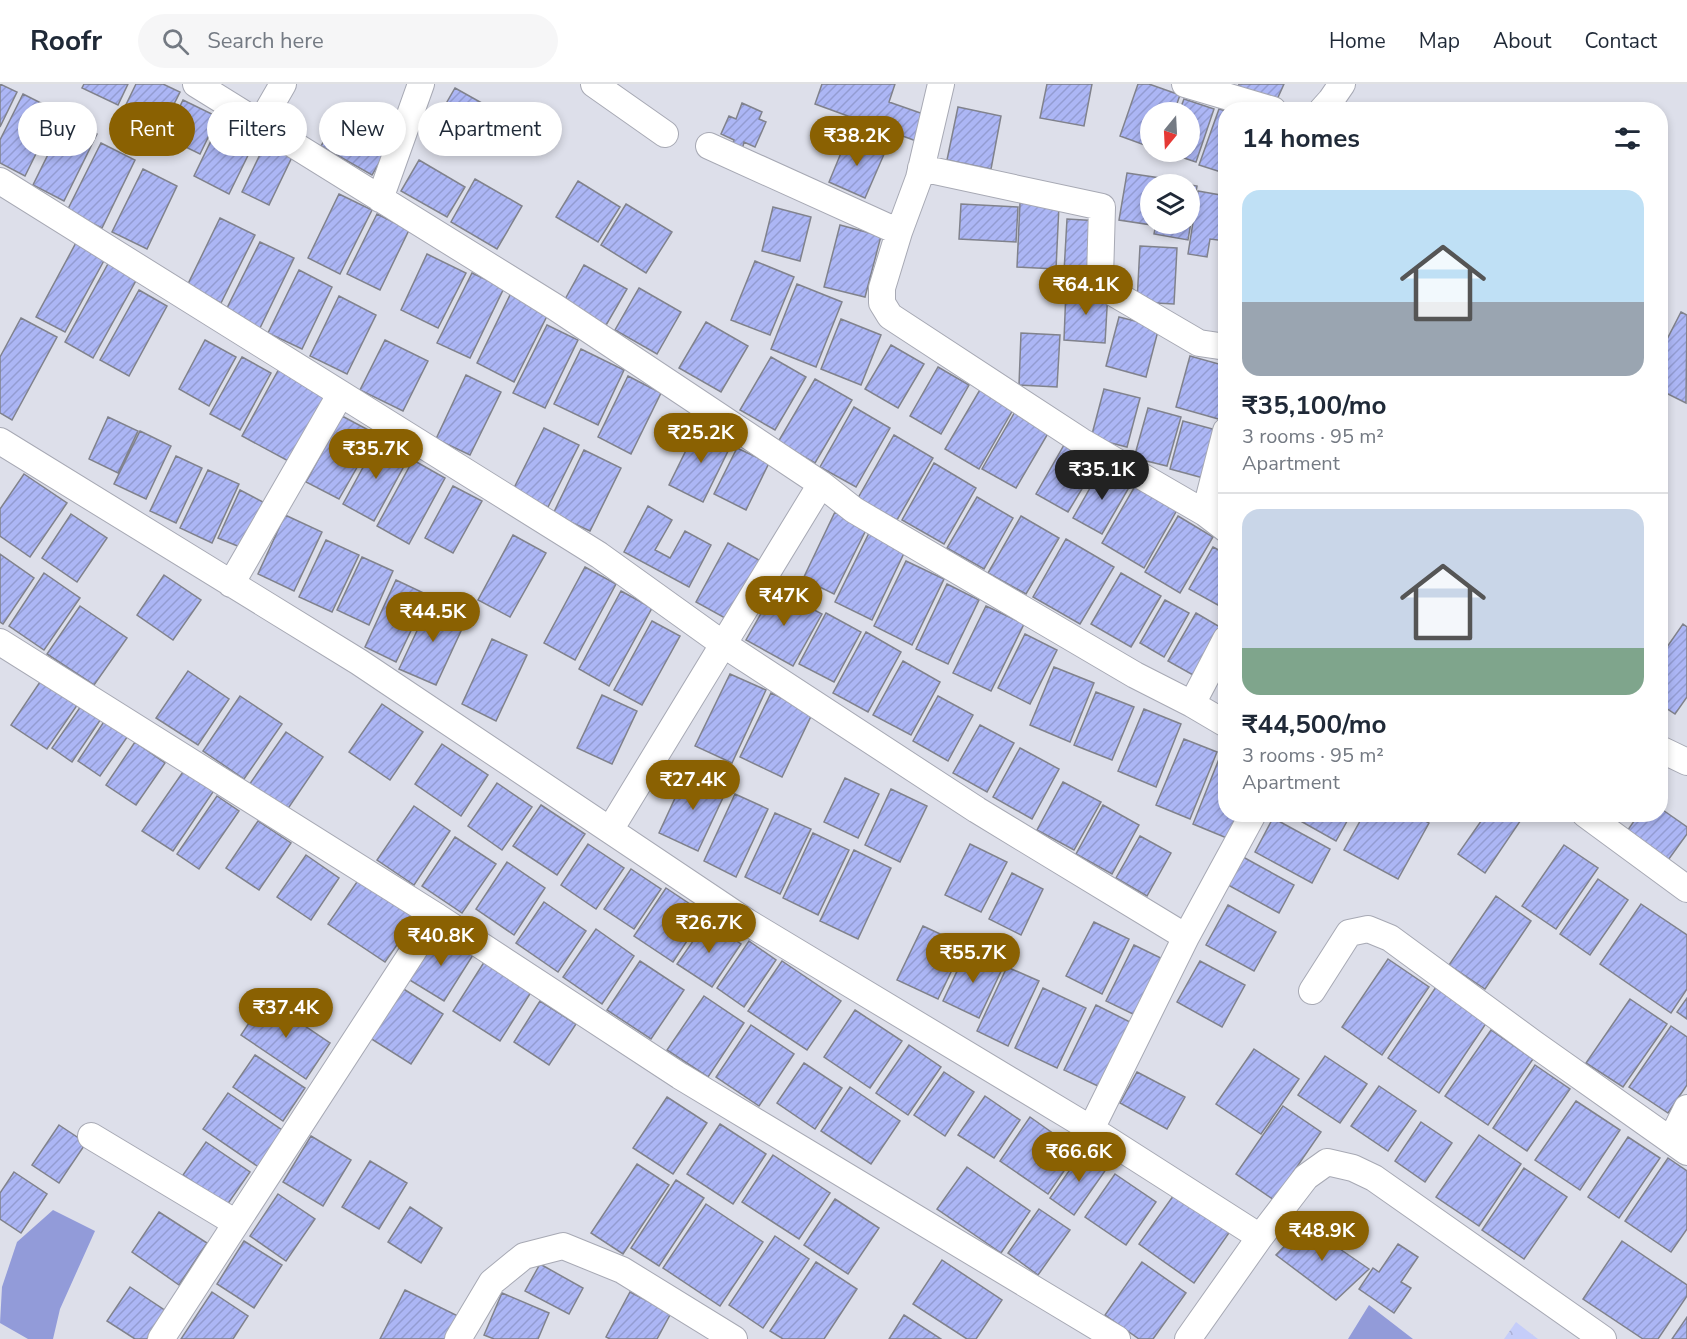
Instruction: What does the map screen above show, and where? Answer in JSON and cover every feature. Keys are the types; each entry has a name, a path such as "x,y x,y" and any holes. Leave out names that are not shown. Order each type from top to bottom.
{"street":[{"path":"196,84 225,102"},
{"path":"273,102 283,84"},
{"path":"380,199 421,84"},
{"path":"594,84 665,134"},
{"path":"941,84 921,168 882,288 882,303 890,316 1082,441 1218,523"},
{"path":"1185,84 1223,89 1254,102"},
{"path":"1329,102 1342,84"},
{"path":"709,146 899,232"},
{"path":"307,153 555,308 821,484 854,510 1105,658 1218,719"},
{"path":"921,168 1102,207 1100,278 1110,291 1199,343 1218,346"},
{"path":"0,181 598,555 723,644 977,810 1186,937"},
{"path":"231,584 340,395"},
{"path":"0,441 359,662 747,922 1091,1129 1260,1237"},
{"path":"1205,513 1218,462"},
{"path":"610,830 821,484"},
{"path":"0,642 436,916 680,1076 1117,1339"},
{"path":"1192,704 1218,654"},
{"path":"1668,752 1687,762"},
{"path":"1091,1129 1186,937 1249,822"},
{"path":"1603,822 1687,889"},
{"path":"161,1339 436,916"},
{"path":"1312,991 1349,933 1368,929 1390,938 1523,1036 1687,1151"},
{"path":"1687,1108 1677,1128 1687,1151"},
{"path":"91,1136 236,1223"},
{"path":"1188,1339 1260,1237 1306,1177 1327,1162 1353,1168 1374,1178 1603,1339"},
{"path":"458,1339 492,1282 524,1256 564,1246 622,1270 734,1339"}],"green space":[{"path":"1516,1322 1538,1339 1504,1339"}],"shaded area":[{"path":"53,1210 95,1231 60,1309 53,1339 28,1339 0,1323 2,1287 17,1242"},
{"path":"1369,1305 1413,1339 1348,1339"}],"building":[{"path":"0,84 17,92 0,127"},
{"path":"84,84 128,84 119,102 112,102 82,88"},
{"path":"136,84 163,84 180,92 175,102 127,102"},
{"path":"822,84 895,84 889,102 929,116 919,142 815,104"},
{"path":"1047,84 1092,84 1084,126 1040,118"},
{"path":"1138,84 1149,84 1180,95 1178,102 1140,102 1140,143 1120,136"},
{"path":"1239,84 1284,84 1276,102 1270,102 1238,88"},
{"path":"455,88 480,102 447,102"},
{"path":"23,94 39,102 19,102"},
{"path":"742,103 762,112 759,119 766,122 755,147 744,142 742,150 732,145 734,140 721,134 729,116 736,119"},
{"path":"18,104 18,156 35,156 25,176 0,163 0,140"},
{"path":"1200,104 1214,109 1200,150"},
{"path":"195,106 207,112 207,140 200,154 195,152"},
{"path":"958,107 1001,116 991,169 947,160"},
{"path":"1218,112 1218,171 1199,165"},
{"path":"848,136 885,152 865,198 829,182"},
{"path":"101,143 109,147 109,156 127,156 135,160 102,228 67,211 94,156 97,156"},
{"path":"207,149 207,156 248,156 229,194 194,176"},
{"path":"47,156 86,156 64,201 33,185"},
{"path":"259,156 293,156 269,205 242,192"},
{"path":"339,156 383,156 372,175"},
{"path":"419,160 465,187 447,217 401,191"},
{"path":"143,169 177,186 147,249 112,232"},
{"path":"1127,173 1140,175 1140,223 1119,220"},
{"path":"475,179 522,206 497,249 451,222"},
{"path":"578,181 620,207 598,242 556,217"},
{"path":"1200,191 1218,195 1218,240 1210,239 1207,257 1188,254 1191,234 1200,234"},
{"path":"339,194 372,210 340,274 308,258"},
{"path":"1020,203 1059,205 1056,269 1017,267"},
{"path":"626,204 672,232 646,273 601,245"},
{"path":"961,204 1018,207 1016,242 959,239"},
{"path":"773,207 811,217 800,261 762,251"},
{"path":"377,214 409,230 380,290 347,274"},
{"path":"220,218 255,235 221,303 187,286"},
{"path":"1067,219 1100,221 1098,274 1064,272"},
{"path":"840,225 881,236 865,297 824,287"},
{"path":"1154,234 1189,234 1188,240"},
{"path":"78,239 107,255 65,332 36,317"},
{"path":"260,242 294,258 259,330 224,314"},
{"path":"1140,246 1177,248 1174,304 1137,302"},
{"path":"427,254 466,273 438,328 401,310"},
{"path":"755,261 794,277 770,335 731,320"},
{"path":"109,262 138,277 93,358 65,342"},
{"path":"584,265 627,289 605,327 563,303"},
{"path":"299,270 332,287 302,349 268,333"},
{"path":"472,273 504,288 470,358 437,343"},
{"path":"797,284 842,302 816,367 771,349"},
{"path":"639,288 681,312 657,354 615,330"},
{"path":"1066,289 1108,291 1105,343 1064,340"},
{"path":"139,290 167,306 129,376 100,360"},
{"path":"511,293 549,312 514,382 477,363"},
{"path":"339,296 376,315 347,374 310,356"},
{"path":"1681,312 1687,315 1686,403 1668,394 1668,337"},
{"path":"1119,317 1159,327 1146,377 1106,366"},
{"path":"21,318 57,337 12,420 0,413 0,357"},
{"path":"841,319 881,335 861,385 821,369"},
{"path":"706,322 748,346 721,392 679,368"},
{"path":"547,325 578,340 545,408 513,393"},
{"path":"1021,333 1060,335 1057,387 1019,385"},
{"path":"205,340 236,357 209,406 179,389"},
{"path":"385,340 428,361 403,411 360,390"},
{"path":"891,345 924,364 898,408 865,389"},
{"path":"581,349 624,370 598,425 554,404"},
{"path":"1190,356 1218,364 1218,419 1176,407"},
{"path":"242,357 271,373 240,430 210,414"},
{"path":"771,357 806,377 775,430 740,410"},
{"path":"280,367 330,394 292,463 242,436"},
{"path":"938,367 969,385 941,434 910,416"},
{"path":"466,375 501,392 470,455 436,439"},
{"path":"628,376 661,393 631,454 598,437"},
{"path":"815,379 852,400 815,463 778,442"},
{"path":"981,388 1014,408 979,469 945,449"},
{"path":"1104,389 1140,398 1127,447 1091,438"},
{"path":"854,407 890,428 856,487 820,467"},
{"path":"1148,408 1181,417 1167,466 1134,458"},
{"path":"1016,410 1050,430 1016,488 982,469"},
{"path":"342,416 376,434 339,499 306,482"},
{"path":"108,417 138,431 118,473 89,459"},
{"path":"1183,421 1218,430 1207,479 1170,469"},
{"path":"698,426 732,443 703,502 669,485"},
{"path":"544,428 579,445 548,507 513,490"},
{"path":"140,431 171,446 146,499 114,484"},
{"path":"894,435 933,458 897,520 858,498"},
{"path":"378,440 409,457 374,521 343,504"},
{"path":"1064,445 1097,464 1068,512 1036,494"},
{"path":"737,448 769,463 746,510 714,494"},
{"path":"584,450 621,468 590,531 553,514"},
{"path":"176,456 202,468 176,523 150,511"},
{"path":"413,460 445,478 409,544 377,526"},
{"path":"934,463 976,488 944,544 902,520"},
{"path":"1102,467 1131,484 1102,534 1073,518"},
{"path":"208,470 239,484 212,543 180,528"},
{"path":"24,474 67,503 30,557 0,536 0,509"},
{"path":"453,486 482,501 453,553 425,538"},
{"path":"1135,486 1177,510 1144,568 1102,543"},
{"path":"240,490 263,502 240,547 218,538"},
{"path":"977,497 1013,518 984,569 947,548"},
{"path":"648,506 672,520 655,550 670,558 685,531 711,545 689,587 624,552"},
{"path":"835,512 867,528 834,594 803,579"},
{"path":"71,514 107,538 77,582 42,558"},
{"path":"285,515 322,532 294,591 258,574"},
{"path":"1021,516 1059,538 1026,594 988,573"},
{"path":"1178,516 1213,537 1180,593 1145,572"},
{"path":"870,531 906,549 872,620 835,602"},
{"path":"513,535 546,553 510,617 478,600"},
{"path":"1066,539 1114,567 1080,624 1033,597"},
{"path":"326,540 359,555 332,612 299,597"},
{"path":"728,543 766,564 734,623 696,602"},
{"path":"1213,547 1218,550 1218,605 1189,589"},
{"path":"0,554 34,578 3,624 0,622"},
{"path":"362,557 393,571 369,625 337,610"},
{"path":"906,561 944,579 912,645 874,626"},
{"path":"585,567 616,584 575,660 544,643"},
{"path":"44,573 80,598 44,650 9,626"},
{"path":"1121,573 1161,596 1131,647 1091,624"},
{"path":"164,575 201,600 173,640 137,615"},
{"path":"396,580 428,595 396,662 365,647"},
{"path":"947,584 979,600 948,664 916,649"},
{"path":"775,589 822,614 793,666 746,640"},
{"path":"621,591 652,608 609,686 579,669"},
{"path":"1165,600 1189,613 1164,657 1140,643"},
{"path":"431,601 467,618 436,685 399,669"},
{"path":"80,606 127,638 94,685 47,654"},
{"path":"986,606 1024,624 991,691 953,673"},
{"path":"826,613 861,632 834,682 799,664"},
{"path":"1196,613 1218,626 1218,631 1193,675 1168,661"},
{"path":"652,621 680,636 642,705 614,690"},
{"path":"1683,624 1687,627 1687,697 1675,714 1668,709 1668,646"},
{"path":"866,632 901,652 868,712 833,693"},
{"path":"1025,634 1057,650 1030,704 998,688"},
{"path":"492,639 527,655 496,721 462,704"},
{"path":"903,661 940,682 911,735 873,715"},
{"path":"1054,667 1094,683 1070,742 1030,725"},
{"path":"188,671 229,699 198,745 156,718"},
{"path":"730,674 766,690 732,763 695,746"},
{"path":"44,676 80,701 47,749 11,725"},
{"path":"1096,692 1134,707 1112,760 1074,745"},
{"path":"771,693 813,712 782,777 740,757"},
{"path":"602,695 637,711 612,764 577,748"},
{"path":"240,696 282,724 244,779 203,751"},
{"path":"938,696 973,715 948,761 913,741"},
{"path":"382,704 423,732 390,780 349,752"},
{"path":"81,706 101,719 72,762 52,748"},
{"path":"1144,709 1181,724 1156,787 1118,771"},
{"path":"107,717 130,733 100,776 78,761"},
{"path":"980,725 1014,743 987,792 953,773"},
{"path":"286,732 323,757 287,810 249,785"},
{"path":"1184,739 1217,752 1190,819 1156,805"},
{"path":"135,742 165,763 136,805 106,785"},
{"path":"442,744 488,775 461,816 415,784"},
{"path":"1020,748 1059,769 1032,819 993,797"},
{"path":"1218,762 1218,822 1242,822 1234,841 1193,824"},
{"path":"185,769 215,789 173,851 142,831"},
{"path":"688,770 727,789 698,851 659,833"},
{"path":"845,778 879,794 858,838 824,822"},
{"path":"1063,782 1101,802 1074,850 1037,830"},
{"path":"497,783 532,807 502,850 468,826"},
{"path":"891,789 927,806 900,862 865,845"},
{"path":"735,794 768,809 736,877 704,861"},
{"path":"217,796 239,811 199,869 177,854"},
{"path":"541,805 585,834 557,875 513,846"},
{"path":"1103,805 1139,825 1112,874 1076,854"},
{"path":"414,806 450,831 414,885 377,860"},
{"path":"775,813 811,829 780,894 745,877"},
{"path":"1668,814 1687,827 1687,834 1666,863 1625,834 1633,822 1668,822"},
{"path":"258,821 291,843 259,890 226,868"},
{"path":"1271,822 1280,822 1330,849 1312,883 1255,852"},
{"path":"1302,822 1347,822 1336,841"},
{"path":"1360,822 1429,823 1398,879 1344,850"},
{"path":"1480,822 1520,822 1485,873 1458,854"},
{"path":"813,833 849,850 818,915 783,898"},
{"path":"1140,836 1171,853 1147,896 1116,878"},
{"path":"455,837 496,864 462,913 422,886"},
{"path":"588,844 624,868 596,909 561,885"},
{"path":"970,844 1007,862 981,912 945,895"},
{"path":"1564,845 1598,868 1556,929 1522,906"},
{"path":"854,850 891,868 858,939 820,921"},
{"path":"306,855 339,878 311,920 277,897"},
{"path":"1243,857 1294,885 1279,913 1228,885"},
{"path":"507,862 545,888 514,935 476,909"},
{"path":"631,869 661,889 634,929 604,909"},
{"path":"1012,873 1043,889 1021,935 989,919"},
{"path":"359,879 416,918 385,962 328,924"},
{"path":"1598,879 1628,900 1590,955 1560,934"},
{"path":"666,888 705,914 673,962 634,936"},
{"path":"1496,896 1531,921 1485,989 1449,965"},
{"path":"544,902 586,931 558,972 516,943"},
{"path":"1641,904 1687,935 1687,989 1671,1013 1600,964"},
{"path":"1228,905 1276,932 1254,971 1206,945"},
{"path":"707,921 741,944 712,987 677,964"},
{"path":"1094,922 1129,939 1102,994 1066,976"},
{"path":"923,926 964,945 938,999 897,980"},
{"path":"596,929 634,956 602,1004 563,977"},
{"path":"438,933 473,955 444,1001 408,979"},
{"path":"749,941 776,960 744,1007 717,988"},
{"path":"1134,945 1165,960 1137,1016 1106,1001"},
{"path":"967,950 1003,967 979,1018 943,1001"},
{"path":"488,956 535,986 500,1041 453,1011"},
{"path":"1388,959 1429,987 1382,1055 1342,1027"},
{"path":"640,961 684,990 651,1039 607,1010"},
{"path":"782,961 841,1001 807,1050 748,1011"},
{"path":"1200,961 1245,985 1222,1027 1177,1002"},
{"path":"1007,967 1039,981 1008,1046 977,1031"},
{"path":"1438,984 1489,1019 1439,1093 1388,1058"},
{"path":"402,988 443,1014 411,1064 370,1038"},
{"path":"1043,988 1086,1008 1057,1068 1015,1048"},
{"path":"704,996 744,1023 708,1077 667,1050"},
{"path":"1687,998 1687,1019 1677,1012"},
{"path":"265,999 330,1043 306,1079 241,1035"},
{"path":"1630,999 1667,1024 1623,1087 1586,1063"},
{"path":"540,1001 576,1024 549,1065 514,1042"},
{"path":"1096,1005 1134,1024 1102,1088 1064,1070"},
{"path":"855,1010 902,1041 870,1088 824,1057"},
{"path":"751,1025 794,1054 759,1106 716,1077"},
{"path":"1671,1026 1687,1037 1687,1085 1668,1113 1629,1087"},
{"path":"1491,1030 1533,1059 1488,1125 1445,1096"},
{"path":"909,1045 941,1067 908,1115 876,1093"},
{"path":"1254,1049 1299,1079 1261,1134 1216,1104"},
{"path":"255,1055 305,1088 283,1121 233,1087"},
{"path":"1325,1056 1367,1084 1340,1123 1298,1095"},
{"path":"804,1063 842,1088 815,1129 777,1103"},
{"path":"1535,1065 1570,1089 1527,1151 1493,1128"},
{"path":"944,1072 974,1092 945,1136 914,1115"},
{"path":"1137,1072 1185,1097 1167,1129 1120,1103"},
{"path":"1379,1086 1416,1111 1388,1151 1351,1126"},
{"path":"850,1087 900,1121 871,1164 821,1131"},
{"path":"228,1093 285,1132 260,1168 203,1129"},
{"path":"985,1096 1020,1120 994,1158 958,1135"},
{"path":"667,1097 707,1123 673,1174 633,1148"},
{"path":"1576,1101 1620,1130 1580,1190 1535,1160"},
{"path":"1283,1106 1321,1132 1274,1200 1236,1174"},
{"path":"1030,1117 1078,1151 1048,1194 1000,1161"},
{"path":"1421,1122 1452,1143 1425,1182 1395,1161"},
{"path":"720,1124 766,1154 733,1204 687,1174"},
{"path":"59,1125 86,1143 59,1183 32,1165"},
{"path":"1479,1135 1521,1164 1479,1226 1436,1197"},
{"path":"311,1136 351,1160 323,1206 283,1182"},
{"path":"1628,1137 1660,1158 1619,1218 1588,1197"},
{"path":"206,1142 250,1172 227,1205 183,1175"},
{"path":"1083,1151 1107,1168 1074,1215 1050,1198"},
{"path":"773,1155 830,1193 799,1239 742,1202"},
{"path":"1668,1158 1687,1171 1687,1229 1671,1252 1625,1221"},
{"path":"370,1161 407,1183 379,1229 342,1207"},
{"path":"637,1164 669,1185 623,1254 591,1233"},
{"path":"967,1167 1030,1211 1001,1253 937,1209"},
{"path":"1524,1168 1567,1197 1524,1259 1482,1230"},
{"path":"14,1172 47,1194 21,1233 0,1219 0,1193"},
{"path":"1115,1174 1156,1202 1126,1245 1085,1217"},
{"path":"676,1180 704,1198 659,1266 631,1248"},
{"path":"1176,1192 1231,1230 1194,1283 1139,1244"},
{"path":"278,1194 315,1219 286,1261 250,1236"},
{"path":"835,1199 879,1228 848,1274 804,1245"},
{"path":"706,1204 763,1242 720,1306 663,1268"},
{"path":"410,1207 442,1228 421,1263 388,1242"},
{"path":"1039,1209 1070,1230 1038,1275 1008,1253"},
{"path":"159,1212 207,1243 179,1285 132,1252"},
{"path":"1305,1225 1369,1269 1336,1300 1276,1255"},
{"path":"775,1236 809,1259 763,1328 729,1305"},
{"path":"244,1241 282,1265 254,1308 217,1284"},
{"path":"1622,1241 1687,1285 1687,1296 1658,1339 1643,1339 1583,1299"},
{"path":"1398,1244 1418,1257 1401,1282 1411,1288 1394,1313 1359,1289 1373,1268 1379,1272"},
{"path":"942,1260 1002,1300 976,1339 967,1339 913,1304"},
{"path":"816,1262 857,1289 824,1339 783,1339 770,1331"},
{"path":"1142,1262 1186,1293 1153,1339 1139,1339 1105,1315"},
{"path":"540,1264 583,1288 569,1314 525,1291"},
{"path":"130,1287 166,1311 147,1339 135,1339 107,1321"},
{"path":"405,1290 462,1318 451,1339 380,1339"},
{"path":"212,1292 248,1316 233,1339 181,1339"},
{"path":"630,1292 671,1313 657,1339 610,1339 606,1337"},
{"path":"502,1293 549,1313 538,1339 494,1339 484,1335"},
{"path":"904,1315 941,1339 889,1339"},
{"path":"1687,1317 1687,1339 1672,1339"}]}
